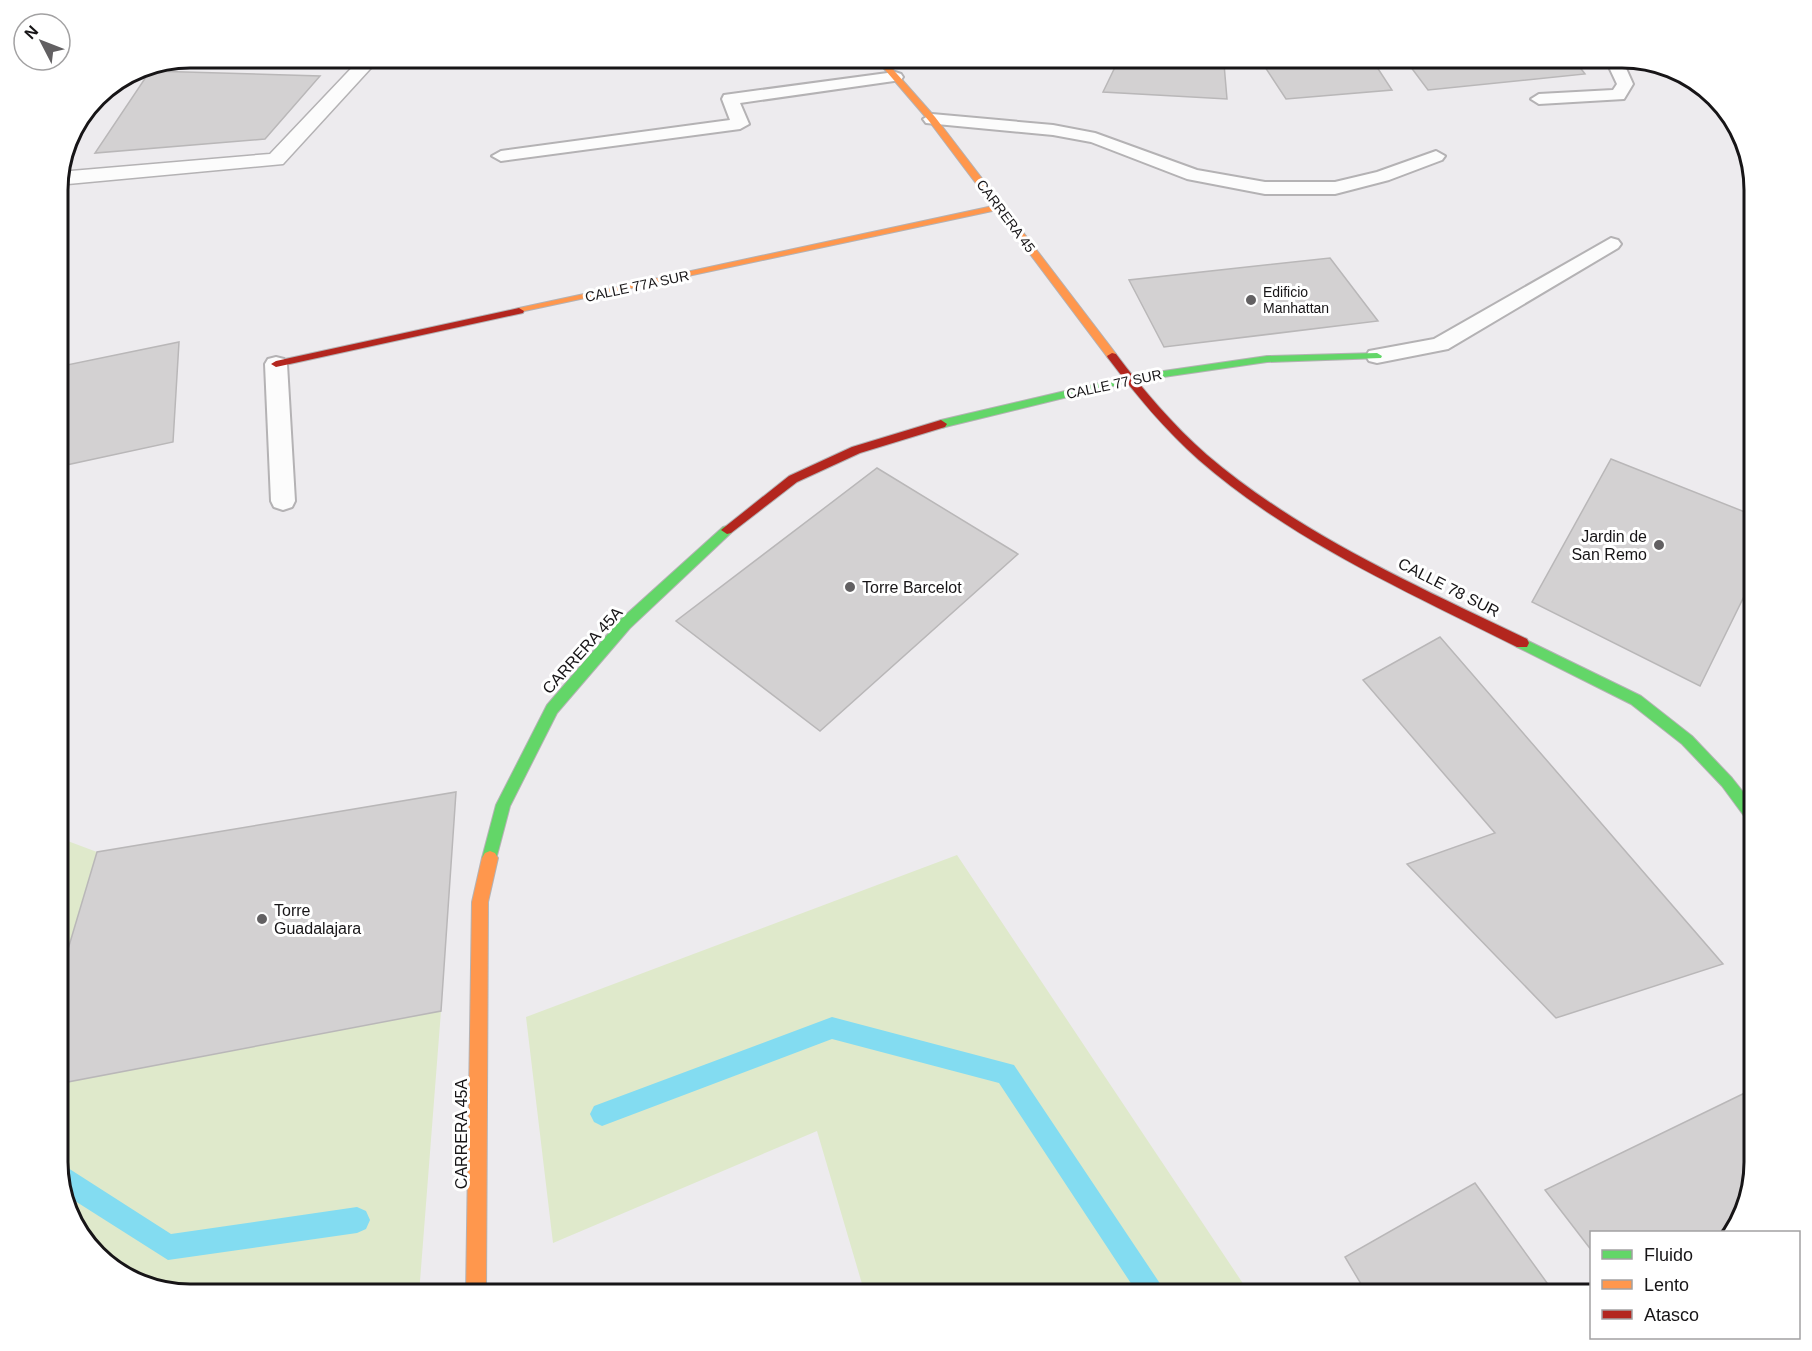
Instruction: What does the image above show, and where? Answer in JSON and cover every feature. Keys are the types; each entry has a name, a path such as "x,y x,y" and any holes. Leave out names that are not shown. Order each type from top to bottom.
{"street":[{"path":"68,178 276,160 362,68"},
{"name":"CARRERA 45","path":"887,68 932,119 1129,379"},
{"name":"CALLE 77A SUR","path":"276,364 999,207"},
{"name":"CALLE 77 SUR","path":"856,450 933,426 1129,379 1268,359 1377,356"},
{"name":"CALLE 78 SUR","path":"1129,379 1163,418 1217,469 1281,514 1396,580 1636,700 1687,740 1727,782 1744,804"},
{"name":"CARRERA 45A","path":"476,1283 480,902 503,805 552,709 626,624 713,541 793,479 856,450"}],"lane":[{"path":"1539,99 1618,95 1624,84 1618,68"},
{"path":"501,156 740,124 730,99 895,77"},
{"path":"932,119 1053,130 1095,138 1193,176 1265,188 1335,188 1383,176 1436,156"},
{"path":"1377,356 1440,344 1611,244"},
{"path":"276,364 283,501"}],"green space":[{"path":"68,841 97,852 68,949"},
{"path":"957,855 1243,1283 862,1283 817,1131 553,1243 526,1017"},
{"path":"441,1011 420,1283 189,1283 158,1279 135,1271 115,1258 98,1242 80,1216 74,1201 68,1170 68,1082"}],"building":[{"path":"1115,68 1224,68 1227,99 1103,92"},
{"path":"1266,68 1378,68 1392,90 1286,99"},
{"path":"1412,68 1580,68 1585,74 1428,90"},
{"path":"160,71 320,76 265,139 95,153 150,74"},
{"name":"Edificio Manhattan","path":"1330,258 1378,321 1164,347 1129,280"},
{"path":"179,342 173,442 68,465 68,365"},
{"name":"Jardin de San Remo","path":"1611,459 1744,512 1744,596 1700,686 1532,602"},
{"name":"Torre Barcelot","path":"877,468 1018,554 820,731 676,621"},
{"path":"1440,637 1723,964 1556,1018 1407,864 1495,833 1363,680"},
{"name":"Torre Guadalajara","path":"456,792 441,1011 68,1082 68,949 97,852"},
{"path":"1744,1093 1743,1178 1738,1201 1722,1231 1590,1231 1590,1248 1545,1190"},
{"path":"1475,1183 1547,1283 1360,1283 1345,1257"}],"waterway":[{"path":"602,1114 832,1028 1006,1073 1125,1255 1146,1283"},
{"path":"70,1184 168,1247 357,1220"}],"traffic: fast":[{"path":"941,424 1129,379 1267,359 1377,356"},
{"path":"490,858 503,805 552,709 625,624 727,530"},
{"path":"1522,643 1636,700 1687,740 1727,782 1744,804"}],"traffic: slow":[{"path":"888,68 932,119 1112,356"},
{"path":"519,311 999,207"},
{"path":"476,1283 480,902 490,858"}],"traffic: jam":[{"path":"276,364 519,311"},
{"path":"1112,356 1174,430 1202,457 1251,495 1287,519 1365,564 1522,643"},
{"path":"727,530 793,479 856,450 941,424"}],"place":[{"name":"Edificio Manhattan","path":"1251,300"},
{"name":"Jardin de San Remo","path":"1659,545"},
{"name":"Torre Barcelot","path":"850,587"},
{"name":"Torre Guadalajara","path":"262,919"}]}
